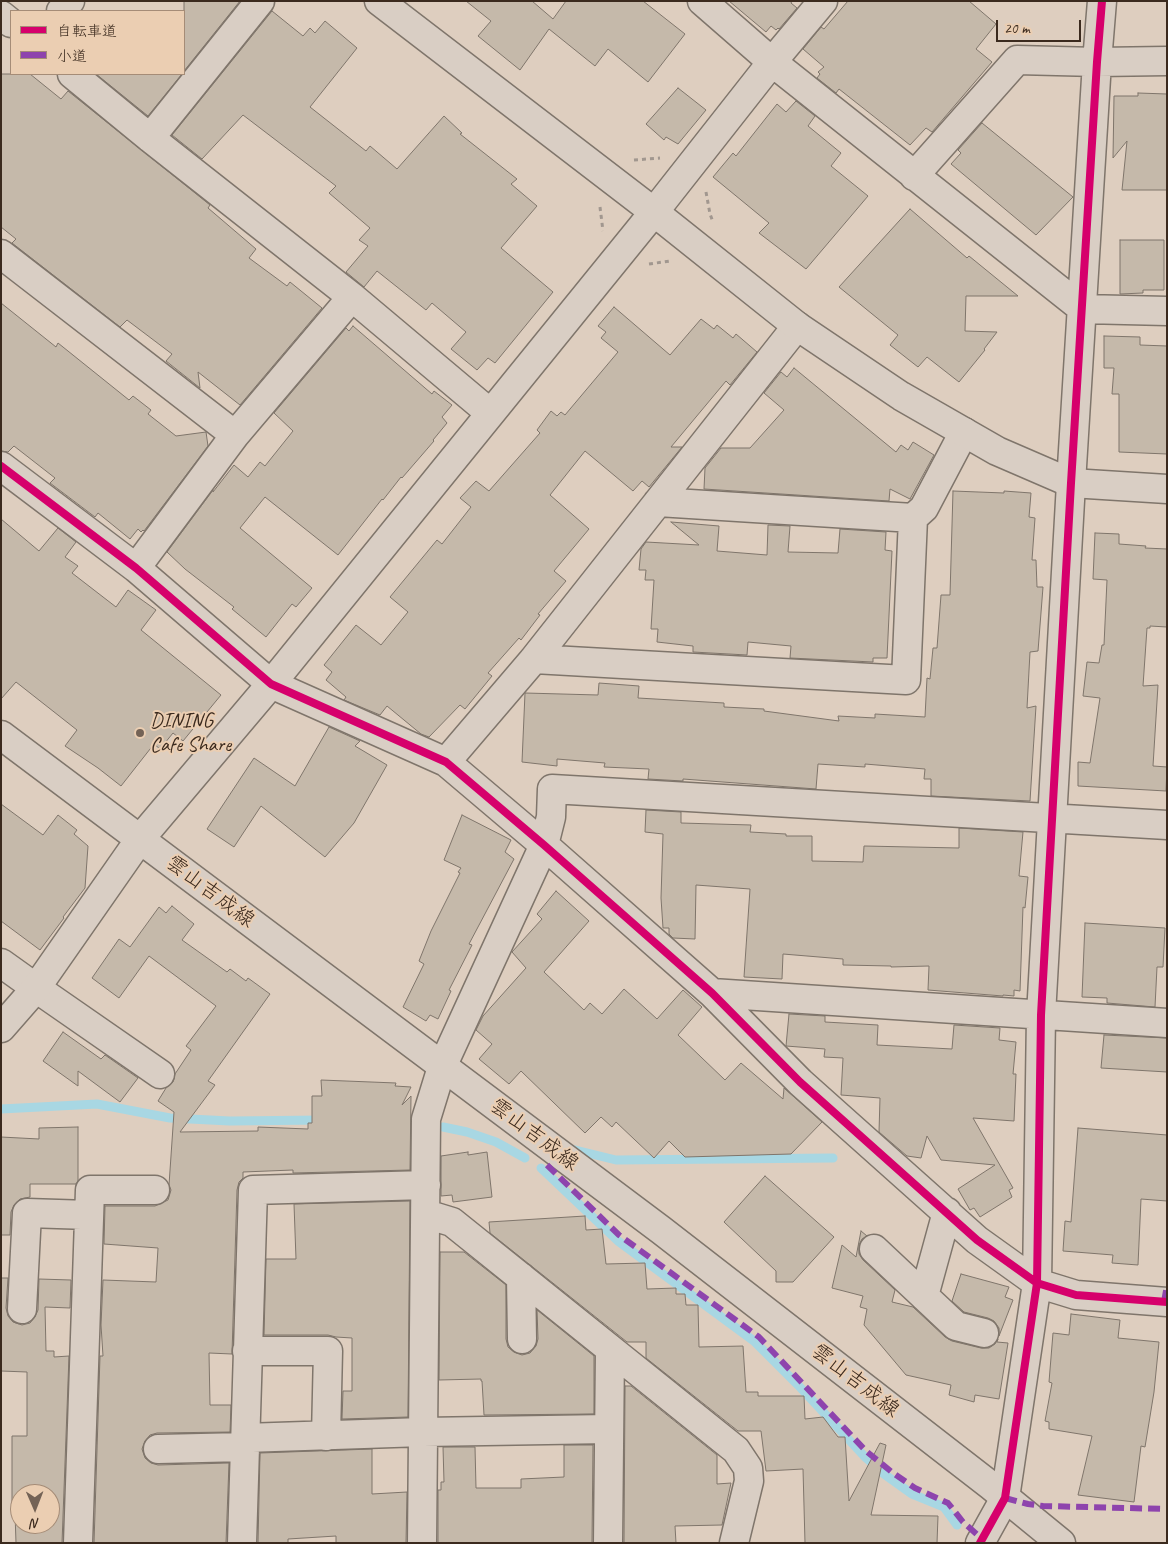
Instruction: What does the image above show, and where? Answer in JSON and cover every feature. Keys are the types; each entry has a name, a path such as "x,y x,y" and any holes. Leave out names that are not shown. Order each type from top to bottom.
{"street":[{"path":"150,138 260,1"},
{"path":"379,1 654,212 796,326 901,396 997,451 1071,483 1167,489"},
{"path":"702,1 772,62 1083,309 1167,311"},
{"path":"1,1028 36,988 140,839 271,684 823,1"},
{"path":"980,1543 1005,1498 1037,1283 1041,1015 1071,483 1102,1"},
{"path":"914,176 1017,60 1167,61"},
{"path":"73,75 352,297 490,413"},
{"path":"1,254 234,435"},
{"path":"136,568 234,435 352,297"},
{"path":"446,762 534,659 796,326"},
{"path":"534,659 906,680 913,518 924,508 964,432"},
{"path":"1,466 136,568 271,684 446,762 544,845 712,993 800,1082 977,1240 1037,1283 1076,1295 1167,1302"},
{"path":"658,502 913,518"},
{"name":"雲山吉成線","path":"1,735 668,1236 1061,1543"},
{"path":"422,1543 426,1119 442,1067 544,845 551,817 552,789 1167,825"},
{"path":"1,962 160,1074"},
{"path":"712,993 1167,1023"},
{"path":"242,1543 253,1190 426,1185"},
{"path":"78,1543 90,1190 155,1190"},
{"path":"924,1296 947,1212"},
{"path":"22,1309 27,1213 90,1214"},
{"path":"426,1214 452,1222 736,1450 748,1468 749,1480 734,1543"},
{"path":"874,1248 956,1326 984,1333"},
{"path":"521,1277 522,1339"},
{"path":"247,1351 328,1350 326,1436"},
{"path":"608,1543 610,1350"},
{"path":"158,1449 326,1436 423,1432 609,1429"}],"path":[{"path":"631,161 663,157"},
{"path":"600,205 603,233"},
{"path":"643,267 650,263 668,261 678,263"}],"building":[{"path":"184,1 240,1 185,70 185,10"},
{"path":"466,1 532,1 553,19 566,1 643,1 685,34 648,82 608,49 595,66 549,29 520,70 478,36 491,21"},
{"path":"729,1 792,1 791,3 797,8 779,29 776,30 771,26 766,32"},
{"path":"848,1 969,1 996,24 976,49 992,62 932,132 926,128 910,145 839,89 836,93 817,78 820,74 818,72 824,67 803,49 821,27 824,29"},
{"path":"272,11 303,36 310,28 315,33 325,21 357,48 310,107 366,151 370,146 397,169 444,116 462,133 460,134 517,179 511,184 537,206 501,248 553,292 495,363 488,358 477,370 451,349 466,332 432,303 426,310 377,271 364,287 346,272 368,246 359,240 370,228 329,193 336,186 243,115 202,159 172,135"},
{"path":"1,74 31,75 61,99 68,91 210,205 208,208 256,249 249,258 287,286 290,282 322,308 240,405 198,372 200,388 166,361 172,354 127,320 120,327 12,243 16,239 1,227"},
{"path":"97,75 181,75 148,116"},
{"path":"678,88 706,110 678,144 666,137 664,140 646,124"},
{"path":"1138,93 1167,94 1167,190 1122,190 1127,141 1113,158 1114,96 1138,96"},
{"path":"796,101 815,116 808,126 841,153 831,166 868,196 806,269 759,233 769,223 713,177 733,153 736,156 777,104 786,112"},
{"path":"982,123 1073,197 1036,235 951,164 961,153 958,150"},
{"path":"910,209 967,258 969,256 1018,296 966,296 965,331 997,332 959,382 927,357 918,367 890,345 898,335 839,287"},
{"path":"1120,240 1164,240 1164,290 1143,290 1143,293 1120,294"},
{"path":"1,303 56,347 58,343 129,400 133,396 151,410 148,414 176,436 206,432 208,446 144,531 141,532 138,529 130,539 98,513 95,517 50,483 55,478 14,446 8,452 1,451"},
{"path":"614,307 670,355 701,319 714,329 717,325 733,338 736,334 757,352 730,385 726,381 671,447 682,447 649,487 642,481 633,491 585,451 550,495 589,529 554,571 566,581 538,614 540,615 521,640 519,638 488,673 492,676 465,709 460,705 429,737 421,734 387,706 380,715 344,700 346,697 326,680 332,672 324,665 356,625 381,645 408,612 390,597 437,540 442,544 471,507 460,498 476,481 489,491 540,433 537,430 551,411 557,416 561,412 565,415 618,352 601,338 606,332 598,326"},
{"path":"353,326 432,394 434,391 452,405 442,417 447,423 434,441 382,499 338,555 265,497 240,528 312,588 296,607 292,604 266,637 232,609 234,607 185,569 167,552 234,465 248,477 260,462 265,466 293,431 274,413 346,328 349,331"},
{"path":"1104,336 1140,337 1140,345 1167,346 1167,454 1119,452 1119,394 1112,394 1114,368 1104,368"},
{"path":"794,368 896,452 901,445 908,450 913,442 934,455 910,499 890,489 889,501 704,489 705,468 721,448 750,448 784,410 764,393 781,372 787,377"},
{"path":"953,491 1031,493 1029,517 1035,518 1032,560 1036,560 1037,587 1043,587 1038,651 1030,652 1027,708 1036,706 1030,801 931,796 931,779 924,779 925,769 865,764 865,767 818,764 816,789 683,779 683,781 648,779 649,769 604,767 605,763 557,759 557,766 522,762 525,693 598,695 599,683 639,686 638,698 724,703 724,707 764,709 764,711 839,721 838,716 875,718 875,714 925,717 927,678 930,679 933,648 937,648 941,595 950,595"},
{"path":"1,519 39,551 58,528 76,542 65,557 78,566 72,573 116,607 128,590 156,610 141,630 221,695 183,741 173,733 160,749 154,744 121,786 65,746 77,730 16,682 1,699"},
{"path":"671,522 719,526 717,551 767,555 768,525 790,526 788,552 838,553 840,529 886,532 885,550 892,551 887,658 873,658 873,662 790,658 791,646 748,642 747,655 693,652 693,646 657,642 658,629 651,629 654,580 645,580 646,570 639,570 641,549 646,542 699,545"},
{"path":"1095,533 1119,534 1119,544 1167,549 1167,627 1150,626 1150,628 1147,628 1143,686 1158,685 1153,766 1167,767 1166,791 1078,786 1078,762 1090,763 1100,698 1083,696 1087,662 1099,663 1102,645 1104,645 1107,580 1093,579"},
{"path":"329,727 360,741 355,746 387,765 354,823 325,857 261,806 234,847 207,829 254,758 295,786"},
{"path":"1,804 43,835 58,815 77,830 74,834 88,846 85,888 40,950 1,921"},
{"path":"646,810 681,812 681,823 751,825 750,832 786,834 786,836 812,836 812,861 863,862 864,846 959,848 959,828 1023,832 1019,876 1028,877 1025,908 1023,907 1020,991 1014,990 1014,996 1003,996 928,990 929,966 843,965 843,959 783,954 782,979 744,977 750,889 696,885 695,939 673,938 669,934 669,928 663,928 661,898 663,834 645,832"},
{"path":"462,815 511,840 505,852 514,859 469,944 472,945 449,990 451,991 438,1019 430,1015 426,1021 403,1007 424,964 419,961 431,931 460,873 458,872 461,868 444,860"},
{"path":"556,891 589,921 544,972 584,1010 590,1003 602,1014 624,989 657,1019 683,990 702,1007 678,1035 725,1080 741,1063 783,1099 784,1088 822,1122 791,1154 685,1157 669,1141 654,1158 616,1122 612,1127 601,1117 585,1133 521,1071 509,1084 479,1059 492,1044 476,1030 483,1016 526,968 512,952 542,919 537,914"},
{"path":"172,906 194,924 182,940 227,972 230,969 246,981 248,978 270,994 208,1081 215,1085 180,1132 258,1131 258,1127 308,1129 308,1123 312,1123 312,1096 322,1096 321,1080 396,1083 395,1086 411,1087 402,1105 411,1096 410,1170 293,1173 293,1170 243,1172 243,1178 239,1182 237,1190 232,1354 209,1353 210,1405 231,1405 230,1432 157,1433 150,1435 142,1449 145,1458 151,1463 158,1465 229,1463 226,1543 94,1543 100,1356 103,1356 101,1325 103,1280 156,1282 158,1248 104,1244 105,1206 155,1206 168,1200 171,1190 169,1185 174,1112 158,1101 166,1088 173,1082 175,1074 191,1050 186,1046 216,1006 149,956 119,998 92,978 119,939 130,947 159,907 166,913"},
{"path":"1085,923 1165,928 1163,967 1157,967 1155,1007 1107,1003 1107,998 1082,997"},
{"path":"789,1014 825,1016 825,1022 878,1025 877,1045 952,1049 954,1025 1000,1028 999,1040 1016,1042 1013,1074 1016,1074 1014,1121 973,1118 1013,1188 1009,1190 1012,1197 980,1217 974,1208 970,1210 958,1189 995,1165 941,1160 927,1136 921,1158 907,1156 879,1132 880,1098 841,1095 843,1058 824,1057 825,1049 786,1046"},
{"path":"63,1032 101,1059 105,1055 138,1078 120,1102 78,1071 78,1086 43,1061"},
{"path":"1104,1035 1167,1038 1167,1072 1101,1068"},
{"path":"78,1127 78,1181 76,1184 30,1184 30,1197 20,1199 14,1205 11,1212 10,1235 1,1235 1,1137 39,1139 39,1128"},
{"path":"1078,1128 1167,1135 1167,1201 1141,1199 1138,1265 1112,1263 1113,1255 1063,1251 1065,1221 1071,1222"},
{"path":"468,1152 468,1155 487,1152 492,1197 453,1202 452,1195 441,1196 441,1156"},
{"path":"765,1176 834,1237 793,1282 776,1282 776,1271 724,1222"},
{"path":"410,1201 408,1417 342,1419 343,1391 352,1391 352,1338 328,1335 264,1335 266,1259 296,1259 294,1204"},
{"path":"585,1216 586,1230 602,1229 606,1264 645,1263 647,1289 676,1288 676,1294 685,1294 686,1305 698,1305 699,1347 743,1346 746,1392 758,1392 758,1396 804,1396 805,1419 823,1417 838,1437 845,1437 849,1501 880,1443 886,1445 871,1515 938,1516 937,1543 805,1543 803,1469 766,1471 761,1431 738,1431 646,1358 646,1342 627,1342 490,1233 489,1222"},
{"path":"861,1231 867,1236 862,1239 859,1245 859,1254 895,1290 892,1302 913,1307 945,1337 952,1341 981,1348 989,1348 998,1339 997,1342 1008,1343 999,1399 975,1395 974,1402 949,1395 951,1385 906,1375 864,1325 867,1309 860,1307 863,1296 832,1288 842,1245 856,1257"},
{"path":"440,1252 464,1252 506,1285 506,1339 508,1347 514,1352 522,1355 530,1353 536,1346 538,1339 537,1310 594,1356 594,1414 484,1415 481,1379 439,1380"},
{"path":"961,1274 1009,1287 1005,1297 1013,1300 999,1336 999,1328 994,1321 964,1312 952,1301"},
{"path":"1,1278 8,1278 6,1308 8,1316 13,1322 22,1325 30,1323 38,1310 39,1279 71,1280 70,1308 45,1307 46,1351 54,1351 54,1357 69,1356 62,1543 16,1543 16,1534 60,1534 60,1484 12,1484 12,1436 27,1436 27,1372 1,1371"},
{"path":"1071,1314 1120,1320 1118,1338 1159,1342 1154,1392 1145,1447 1141,1446 1134,1502 1078,1495 1092,1436 1049,1429 1049,1422 1045,1421 1052,1383 1049,1382 1053,1333 1069,1335"},
{"path":"625,1386 631,1386 717,1455 717,1484 731,1483 722,1525 675,1526 676,1543 624,1543"},
{"path":"564,1445 593,1445 592,1543 438,1543 438,1490 441,1490 441,1482 444,1482 443,1447 475,1447 476,1488 521,1488 521,1479 564,1477"},
{"path":"372,1449 372,1494 407,1492 406,1543 336,1543 336,1536 288,1539 288,1543 258,1543 260,1453"}],"waterway":[{"path":"1,1109 97,1104 170,1118 230,1121 322,1120"},
{"path":"443,1127 467,1132 496,1142 525,1158"},
{"path":"567,1148 616,1160 833,1158"},
{"path":"541,1168 618,1241 754,1341 865,1457 884,1474 912,1494 944,1507 957,1525"}],"marked path":[{"path":"547,1165 619,1235 759,1337 866,1451 915,1488 948,1503 963,1522 982,1539"},
{"path":"1164,1302 1167,1285"},
{"path":"1005,1498 1043,1506 1167,1509"}],"cycle path":[{"path":"980,1543 1005,1498 1037,1283 1041,1015 1071,483 1102,1"},
{"path":"1,466 136,568 271,684 446,762 544,845 712,993 800,1082 977,1240 1037,1283 1076,1295 1167,1302"}],"place":[{"name":"DINING Cafe Share","path":"140,733"}]}
